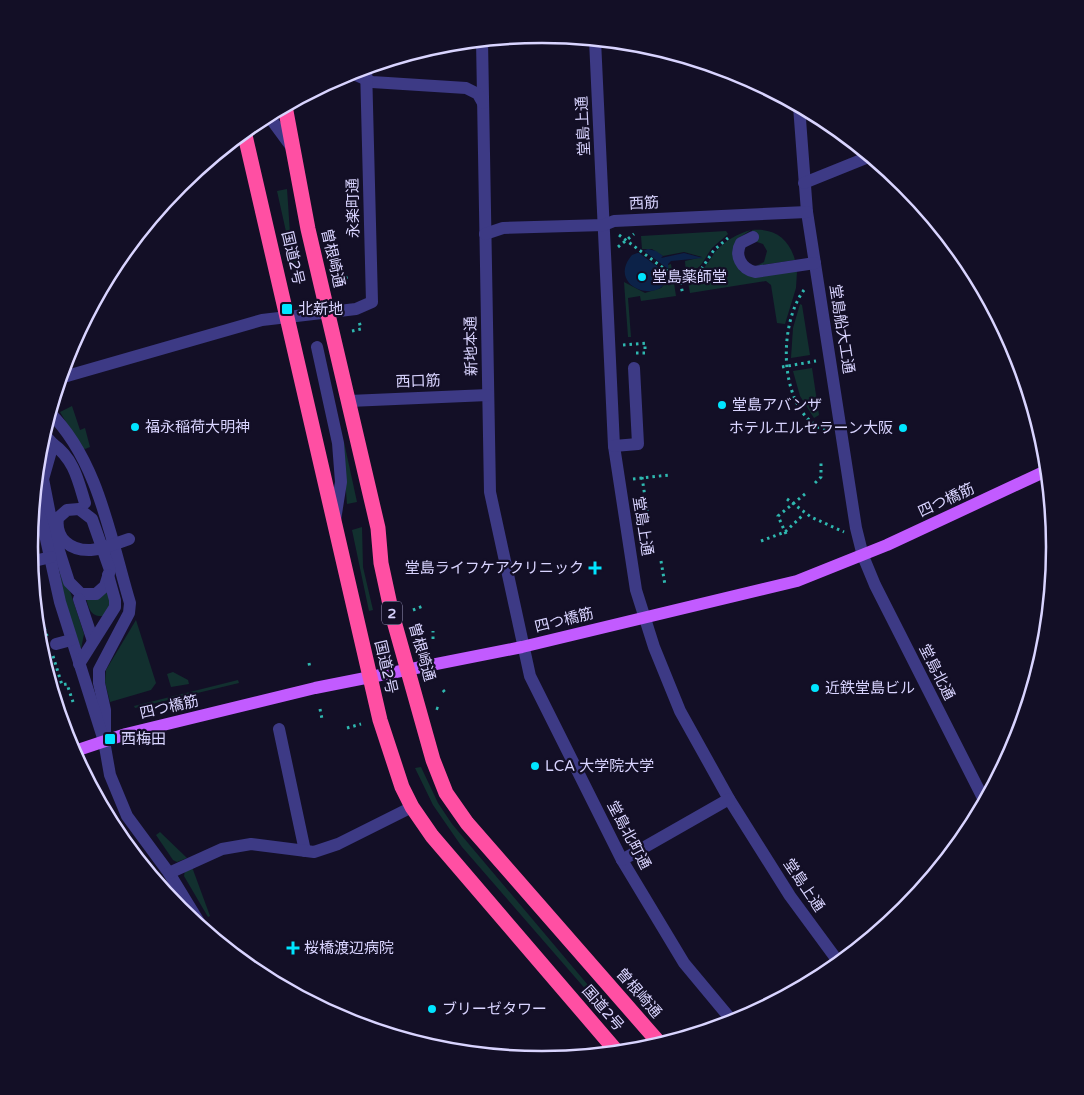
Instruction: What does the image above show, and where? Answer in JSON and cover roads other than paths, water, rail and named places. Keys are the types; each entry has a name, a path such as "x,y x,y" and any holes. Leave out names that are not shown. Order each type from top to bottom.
{"highway":[{"name":"曽根崎通","path":"286,113 308,229 329,312 378,528 381,563 392,614 409,669 432,760 446,793 467,823 656,1039"},
{"name":"国道2号","path":"246,139 335,520 369,676 395,768 412,807 454,863 613,1047"}],"main road":[{"name":"四つ橋筋","path":"80,750 126,734 369,676 522,647 797,581 863,556 1041,473"}],"street":[{"name":"新地本通","path":"482,46 490,492 522,647"},
{"name":"堂島上通","path":"595,46 614,446 636,590 680,711 729,798 790,896 835,958"},
{"name":"永楽町通","path":"329,312 356,309 372,302 366,75"},
{"path":"367,75 372,82 466,88 478,94 483,103"},
{"name":"堂島船大工通","path":"800,114 807,212 855,518 863,556"},
{"path":"273,121 294,150"},
{"path":"804,183 864,159"},
{"name":"西筋","path":"485,234 503,228 604,225 614,221 807,212"},
{"path":"753,238 741,243 738,251 741,264 749,270 815,263"},
{"path":"68,376 262,320 288,315 329,312"},
{"path":"317,347 338,443 341,482 335,520"},
{"path":"614,446 638,444 634,368"},
{"name":"西口筋","path":"349,401 488,395"},
{"path":"54,419 70,439 92,477 130,603 129,613 99,670 99,683 105,710 104,742"},
{"path":"49,440 64,452 74,466 85,503"},
{"path":"53,444 43,479 54,535 69,582 81,594 96,594 106,586 110,570 107,562 104,553 101,544 92,519 79,509 67,510 58,518 56,528 60,538 70,545 90,550 99,548 108,546 130,543 108,559 106,565 104,571 102,584 95,590 82,589 73,580 63,548 60,528 61,520 69,514 79,514 90,521 104,562 107,570 115,600 115,607 79,664"},
{"path":"39,515 60,602 104,742 110,775 127,816 169,873 192,911"},
{"name":"堂島北通","path":"863,556 875,585 982,795"},
{"path":"38,560 50,558"},
{"path":"80,599 94,641"},
{"path":"56,644 71,640"},
{"name":"堂島北町通","path":"522,647 530,676 622,860 684,963 728,1016"},
{"path":"279,729 305,851"},
{"path":"622,860 729,798"},
{"path":"169,873 222,849 251,844 314,852 338,844 412,807"}],"water":[{"path":"648,249 656,251 663,256 661,258 684,253 703,258 671,261 668,264 667,279 661,287 652,291 641,290 632,286 626,278 625,267 632,255"}],"place":[{"name":"堂島薬師堂","path":"642,277"},
{"name":"北新地","path":"287,309"},
{"name":"堂島アバンザ","path":"722,405"},
{"name":"福永稲荷大明神","path":"135,427"},
{"name":"ホテルエルセラーン大阪","path":"903,428"},
{"name":"堂島ライフケアクリニック","path":"595,568"},
{"name":"近鉄堂島ビル","path":"815,688"},
{"name":"西梅田","path":"110,739"},
{"name":"LCA 大学院大学","path":"535,766"},
{"name":"桜橋渡辺病院","path":"293,948"},
{"name":"ブリーゼタワー","path":"432,1009"}]}
